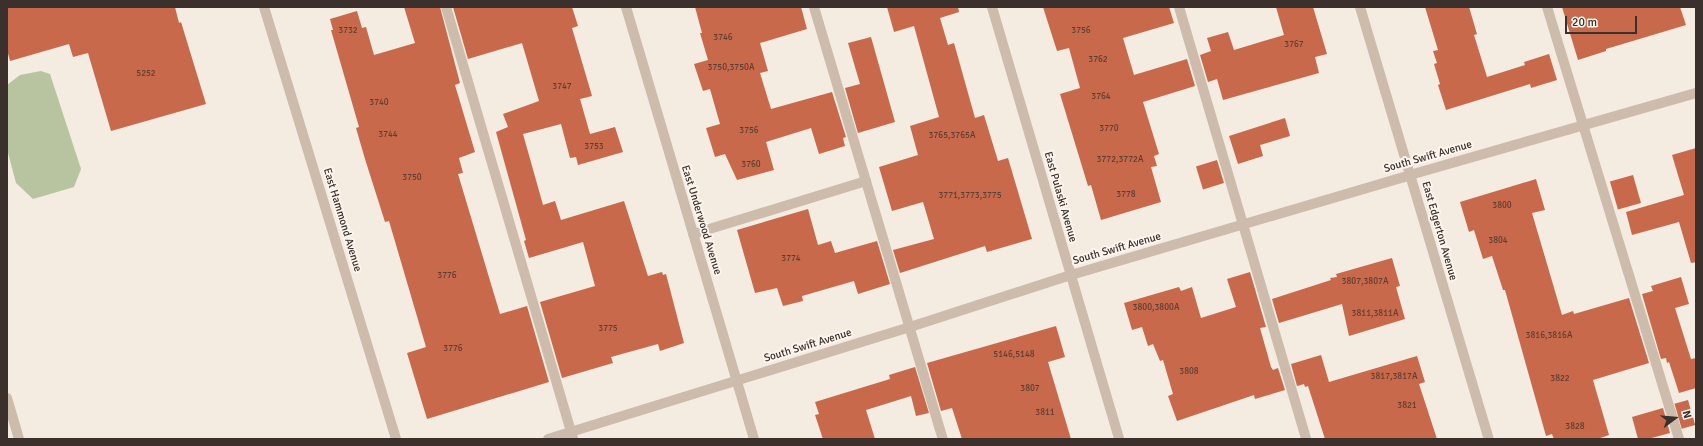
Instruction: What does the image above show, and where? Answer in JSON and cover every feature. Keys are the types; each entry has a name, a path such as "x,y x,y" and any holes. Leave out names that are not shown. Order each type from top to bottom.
{"street":[{"name":"East Hammond Avenue","path":"264,7 396,439"},
{"path":"446,7 572,436"},
{"name":"East Underwood Avenue","path":"626,7 754,439"},
{"path":"814,7 943,439"},
{"name":"East Pulaski Avenue","path":"992,7 1119,439"},
{"path":"1179,7 1306,439"},
{"name":"East Edgerton Avenue","path":"1360,7 1488,439"},
{"path":"1547,7 1679,439"},
{"name":"South Swift Avenue","path":"548,439 572,436 737,380 910,327 1071,275 1410,175 1696,93"},
{"path":"693,234 866,181"},
{"path":"7,398 19,439"}],"green space":[{"path":"41,71 50,74 81,169 74,187 33,199 16,183 7,149 7,85 20,75"}],"building":[{"path":"7,7 175,7 206,104 111,131 88,53 73,57 69,44 10,61 7,50"},
{"path":"404,7 440,7 460,83 455,85 475,152 459,158 463,173 458,174 500,314 527,306 549,382 427,419 407,353 426,347 389,221 385,222 365,159 356,128 359,127 331,30 333,30 330,19 357,11 362,28 366,27 374,55 415,43"},
{"path":"453,7 572,7 578,26 572,28 592,96 580,99 590,134 615,127 623,152 578,165 576,157 570,158 561,124 523,134 543,205 555,201 561,220 624,201 648,276 662,272 663,275 666,274 684,343 660,351 658,344 611,357 613,363 562,378 540,302 595,286 583,242 529,258 524,241 526,240 496,132 508,127 503,114 539,101 522,43 468,59"},
{"path":"695,7 801,7 807,29 760,43 768,71 760,73 771,109 832,92 846,137 843,138 845,146 819,154 811,128 766,142 774,170 737,180 725,154 715,157 706,128 720,124 710,89 703,91 694,64 708,60 700,33 702,33"},
{"path":"887,7 958,7 959,12 940,18 948,45 954,43 975,118 984,115 998,161 1008,158 1032,239 987,252 985,246 900,273 893,250 934,239 923,202 892,211 879,167 918,155 910,126 939,117 914,26 894,32"},
{"path":"1043,7 1169,7 1174,23 1123,38 1134,75 1187,59 1195,86 1143,102 1159,154 1154,156 1157,166 1151,167 1161,202 1101,220 1091,185 1088,186 1060,94 1080,88 1069,48 1057,51"},
{"path":"1276,7 1313,7 1327,54 1315,57 1319,73 1223,100 1217,79 1208,82 1200,55 1211,51 1207,38 1228,32 1234,50 1284,35"},
{"path":"1425,7 1469,7 1477,34 1474,35 1487,77 1525,65 1524,62 1549,54 1557,80 1531,88 1530,84 1446,110 1438,85 1440,84 1434,64 1437,63 1433,51 1438,50"},
{"path":"1562,7 1680,7 1686,25 1606,49 1606,51 1578,60"},
{"path":"871,37 895,122 858,133 845,88 860,84 848,43"},
{"path":"1285,118 1290,136 1260,145 1263,156 1238,164 1229,136"},
{"path":"1696,148 1696,262 1691,263 1679,222 1632,235 1626,212 1684,195 1672,155"},
{"path":"1217,160 1224,183 1203,189 1196,166"},
{"path":"1633,175 1641,203 1618,209 1610,182"},
{"path":"1536,179 1545,210 1532,213 1562,315 1573,311 1574,314 1629,298 1649,363 1593,380 1609,435 1597,439 1554,439 1552,434 1546,436 1505,290 1503,290 1492,256 1483,259 1474,230 1469,232 1460,202"},
{"path":"808,209 818,245 831,241 835,253 877,241 890,284 858,294 854,281 802,296 803,301 783,306 777,288 755,293 737,230"},
{"path":"1392,258 1400,286 1396,287 1405,319 1349,336 1342,304 1279,323 1272,299 1331,280 1330,278 1337,277 1336,274"},
{"path":"1250,272 1266,327 1260,328 1271,367 1273,370 1278,368 1285,390 1255,399 1254,395 1177,421 1168,396 1173,394 1163,360 1160,361 1153,344 1148,346 1142,327 1132,330 1124,303 1179,287 1181,291 1192,287 1201,318 1236,307 1227,279"},
{"path":"1681,277 1689,304 1675,308 1691,359 1696,358 1696,388 1679,393 1669,362 1667,363 1666,358 1661,359 1642,294 1653,291 1651,286"},
{"path":"1056,326 1065,357 1048,362 1071,439 962,439 952,408 941,411 927,363"},
{"path":"1321,355 1329,382 1417,356 1425,382 1419,384 1437,439 1325,439 1308,386 1305,387 1304,384 1297,386 1291,364"},
{"path":"915,367 929,413 916,416 911,396 866,410 875,439 823,439 815,415 819,414 815,402 890,379 889,375"},
{"path":"1688,400 1695,425 1682,429 1675,404"},
{"path":"1663,408 1670,433 1648,439 1638,439 1632,417"}]}
